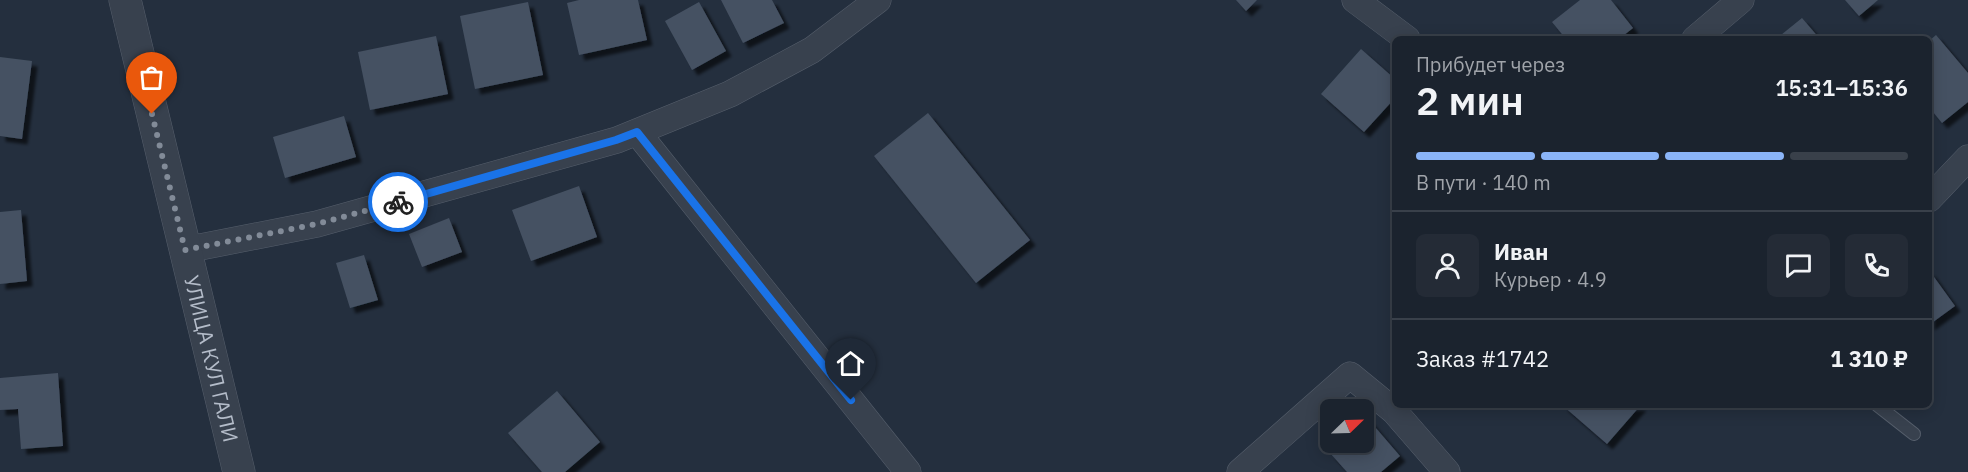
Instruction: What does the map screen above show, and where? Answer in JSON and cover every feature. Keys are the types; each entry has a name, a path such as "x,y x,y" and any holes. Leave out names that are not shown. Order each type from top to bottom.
{"street":[{"name":"УЛИЦА КУЛ ГАЛИ","path":"125,0 239,472"},
{"path":"185,250 317,224 616,140 730,94 812,50 878,0"},
{"path":"1355,0 1403,36"},
{"path":"1699,36 1742,0"},
{"path":"637,132 908,472"},
{"path":"1932,196 1968,158"},
{"path":"1240,472 1350,375 1394,411 1447,472"}],"lane":[{"path":"1881,408 1914,434"}],"building":[{"path":"579,0 638,0 647,40 579,55 567,3"},
{"path":"721,0 772,0 784,23 743,43"},
{"path":"1236,0 1257,0 1246,11"},
{"path":"1580,0 1611,0 1633,28 1623,36 1564,36 1552,22"},
{"path":"1845,0 1878,0 1859,16"},
{"path":"528,2 543,75 475,89 460,16"},
{"path":"699,2 726,51 692,70 665,21"},
{"path":"1802,18 1817,36 1780,36"},
{"path":"1936,35 1968,73 1968,102 1942,123 1932,111 1932,38"},
{"path":"436,36 448,94 370,110 358,52"},
{"path":"1361,49 1392,76 1392,101 1364,132 1321,94"},
{"path":"0,57 32,61 22,139 0,136"},
{"path":"928,113 1030,240 976,283 874,156"},
{"path":"344,116 356,157 285,178 273,137"},
{"path":"579,186 597,237 531,261 512,210"},
{"path":"21,210 27,281 0,284 0,212"},
{"path":"449,218 462,252 422,267 409,234"},
{"path":"364,255 378,300 350,308 336,263"},
{"path":"1932,274 1955,306 1932,323"},
{"path":"58,373 63,446 21,449 18,409 0,410 0,378"},
{"path":"557,391 600,442 565,472 542,472 508,433"},
{"path":"1565,408 1638,408 1607,444"},
{"path":"1374,426 1400,456 1381,472 1347,472 1330,453 1374,453"}],"way so far":[{"path":"152,114 185,250 317,224 398,202"}],"route":[{"path":"398,202 637,132 851,400"}]}
